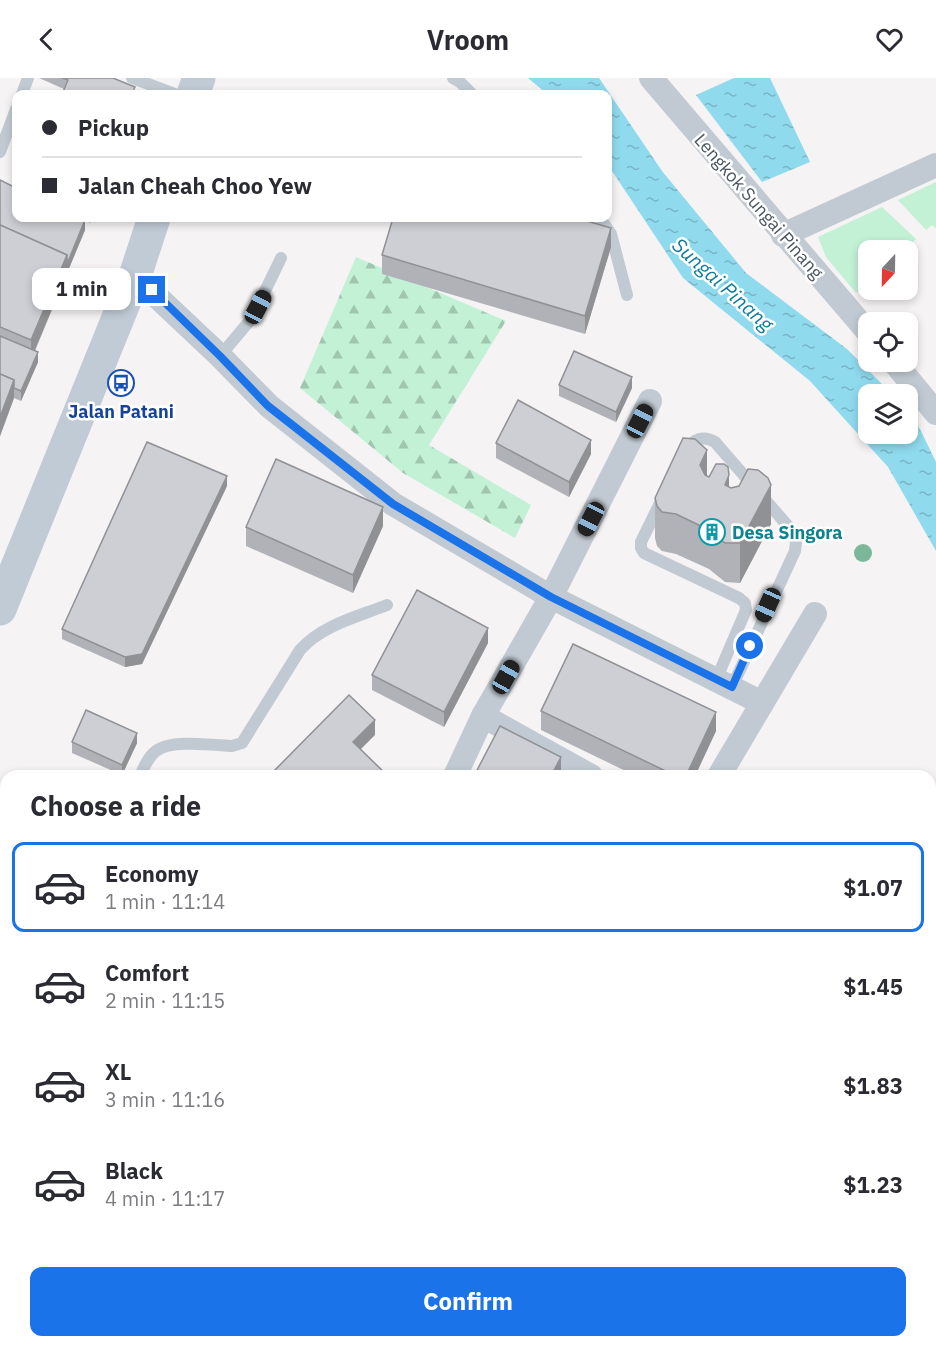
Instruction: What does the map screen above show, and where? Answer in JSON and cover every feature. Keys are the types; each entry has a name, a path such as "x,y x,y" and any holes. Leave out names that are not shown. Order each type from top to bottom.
{"main road":[{"path":"0,609 135,276 153,222"}],"street":[{"name":"Lengkok Sungai Pinang","path":"654,79 783,235 858,321"},
{"path":"783,235 936,165"},
{"path":"135,276 220,356 268,406 393,504 551,597 762,703"},
{"path":"902,372 936,413"},
{"path":"458,770 483,716 551,597 650,401"},
{"path":"723,770 815,614"},
{"path":"483,716 579,770"}],"lane":[{"path":"132,78 164,90"},
{"path":"453,78 468,90"},
{"path":"0,152 12,120"},
{"path":"603,222 611,234 627,295"},
{"path":"220,356 252,318 281,258"},
{"path":"683,457 688,447 696,440 708,438 715,442 794,533 796,542 795,550 724,683"},
{"path":"667,488 641,542 644,554 739,598 745,603 746,610 724,683"},
{"path":"143,770 157,749 169,744 232,746 242,743 300,650 311,637 324,629 387,604"}],"green space":[{"path":"936,182 936,228 932,225 926,230 898,200"},
{"path":"882,207 916,239 858,240 858,291 856,293 826,257 818,237"},
{"path":"356,257 506,321 429,445 531,505 515,538 403,473 300,388"}],"water":[{"path":"528,78 599,78 607,90 542,90"},
{"path":"734,78 770,78 810,162 762,182 696,95"},
{"name":"Sungai Pinang","path":"612,97 662,171 746,273 847,349 858,360 858,372 870,372 882,384 858,384 858,434 810,381 683,278 612,171"},
{"path":"918,425 936,462 936,551 888,467 867,444 918,444"}],"building":[{"path":"62,78 113,78 135,87 134,90 64,90 68,80"},
{"path":"0,180 12,186 12,222 84,222 67,264 67,255 0,225"},
{"path":"392,222 591,222 611,228 585,316 382,255"},
{"path":"0,225 67,255 31,340 0,327"},
{"path":"0,336 38,352 21,391 14,388 14,380 0,374"},
{"path":"574,351 632,377 616,412 559,385"},
{"path":"0,374 14,380 0,417"},
{"path":"518,400 591,440 569,482 496,443"},
{"path":"683,438 695,439 707,450 700,465 705,475 709,477 716,464 724,464 728,467 729,475 725,485 731,488 739,486 748,469 758,470 768,478 771,485 740,543 725,543 709,530 676,514 662,512 657,506 655,498"},
{"path":"147,442 227,476 142,654 125,657 62,629"},
{"path":"276,459 383,507 353,575 246,527"},
{"path":"417,590 488,628 444,712 372,675"},
{"path":"573,644 716,712 689,770 664,770 541,711"},
{"path":"349,695 375,720 353,742 382,770 275,770"},
{"path":"86,710 137,733 122,765 72,742"},
{"path":"500,726 561,757 554,770 477,770"}],"place":[{"name":"Jalan Patani","path":"121,383"},
{"name":"Desa Singora","path":"712,532"}],"route":[{"path":"152,290 268,406 393,504 551,597 732,687 750,646"}]}
